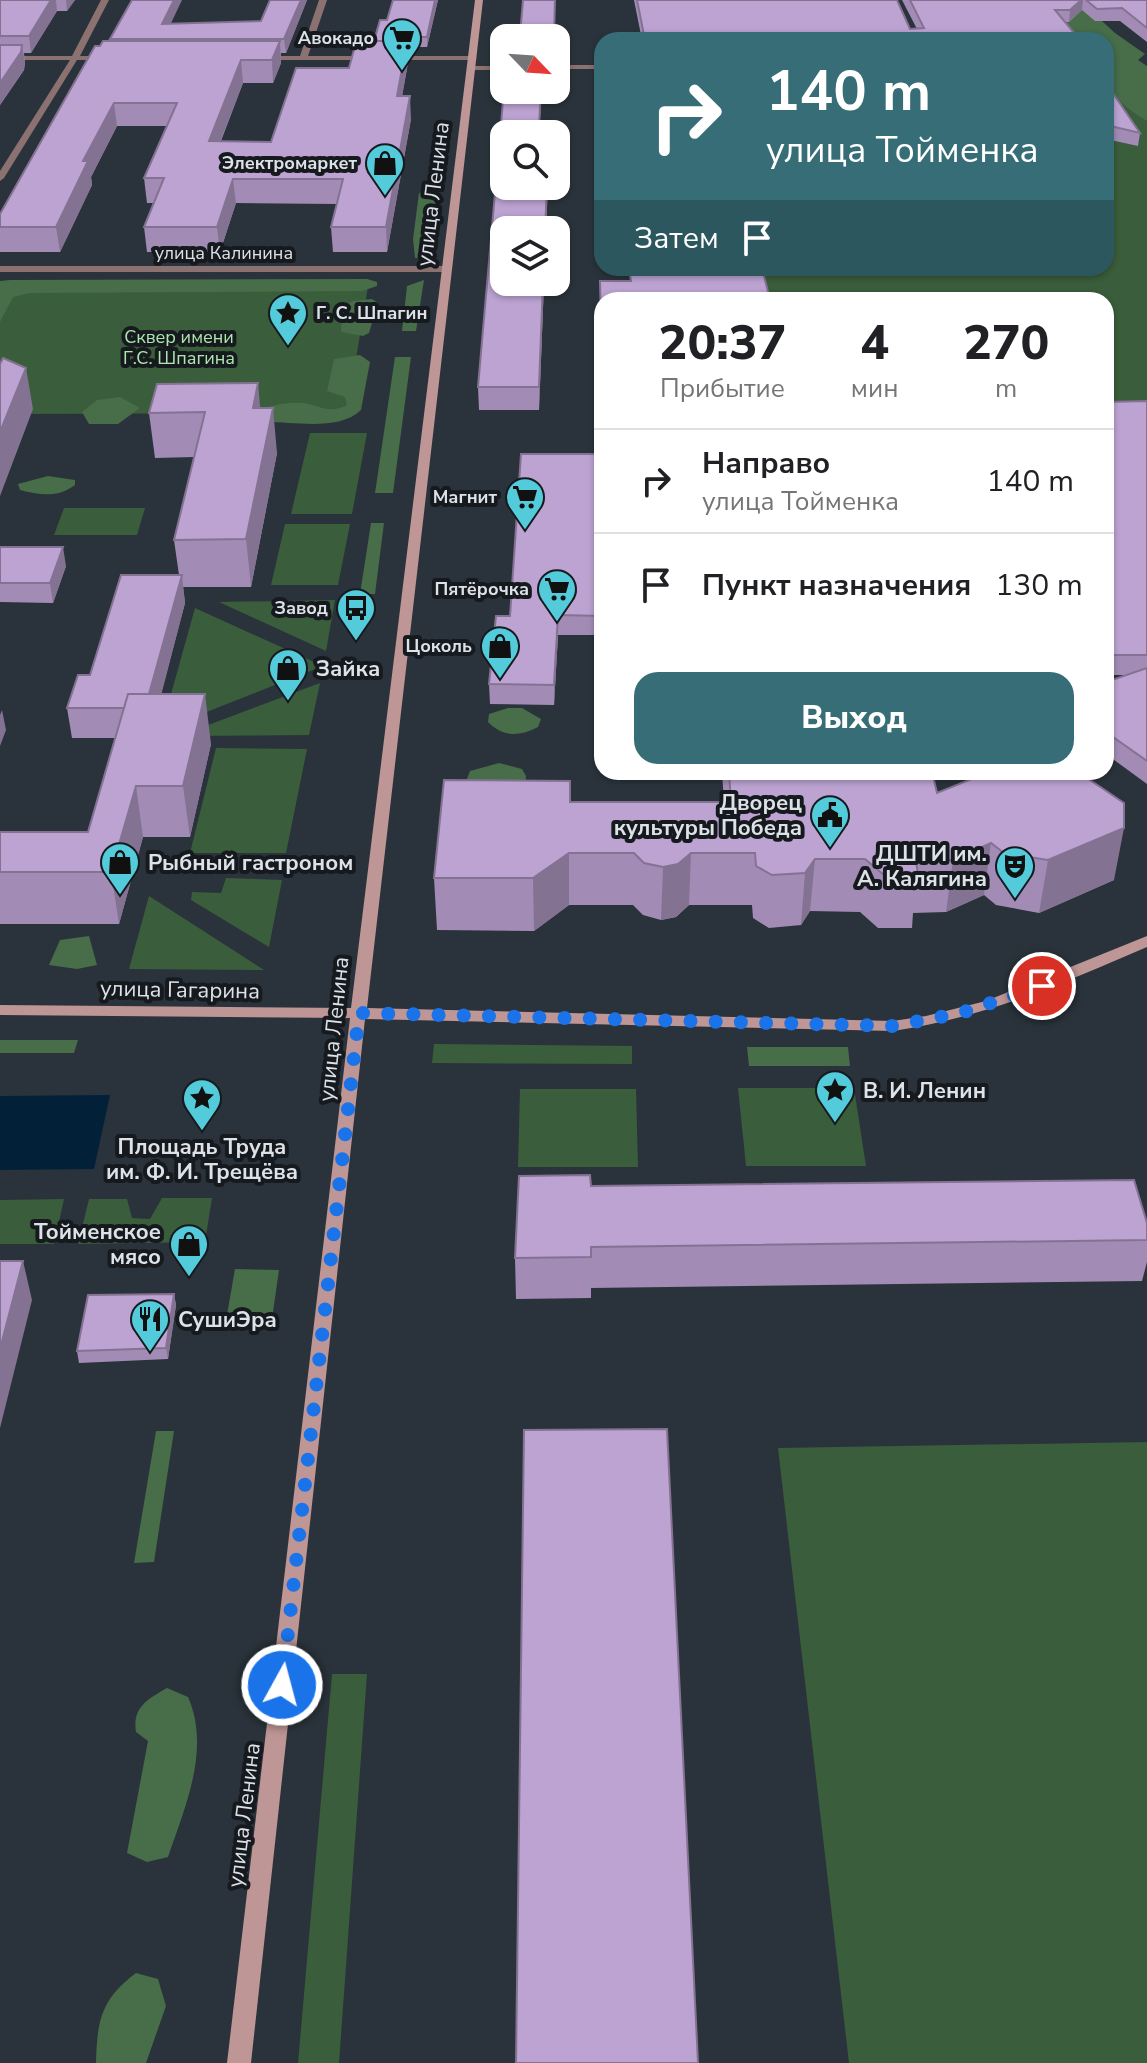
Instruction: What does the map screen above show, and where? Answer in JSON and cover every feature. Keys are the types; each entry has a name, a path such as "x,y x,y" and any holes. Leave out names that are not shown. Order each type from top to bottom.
{"street":[{"path":"0,178 75,58 105,0"},
{"path":"303,58 323,0"},
{"name":"улица Ленина","path":"239,2063 479,0"},
{"path":"0,58 122,58"},
{"path":"256,58 490,66"},
{"path":"570,67 594,67"},
{"name":"улица Калинина","path":"0,269 447,269"},
{"name":"улица Гагарина","path":"0,1010 359,1013 893,1026 932,1020 1000,1001 1147,941"}],"green space":[{"path":"1041,0 1079,0 1114,32 1067,32"},
{"path":"1114,32 1145,54 1138,60 1147,66 1147,121 1116,96"},
{"path":"1114,81 1147,122 1147,414 1114,415 1114,292 763,292 759,276 1114,276"},
{"path":"438,192 429,254 426,258 415,258 413,239 419,193"},
{"path":"367,279 377,282 377,286 362,291 30,293 13,297 0,322 0,281"},
{"path":"424,280 416,331 402,331 407,286"},
{"name":"Сквер имени Г.С. Шпагина","path":"369,281 347,413 0,414 0,282"},
{"path":"372,299 378,303 369,333 363,336 341,332 342,307 353,301"},
{"path":"360,355 370,362 361,410 352,417 317,424 267,422 262,409 273,406 304,403 332,409 347,405 345,397 327,391 334,359"},
{"path":"395,357 411,357 393,493 375,493"},
{"path":"120,397 140,408 118,424 89,424 82,412 97,400"},
{"path":"310,433 367,433 352,514 291,514"},
{"path":"48,476 75,480 75,485 49,494 20,490 18,484"},
{"path":"64,508 145,508 137,535 54,535"},
{"path":"371,523 384,523 375,594 360,594"},
{"path":"285,524 350,524 338,585 271,585"},
{"path":"335,600 326,651 219,602"},
{"path":"195,608 323,666 161,730"},
{"path":"320,683 309,735 179,736"},
{"path":"508,708 522,708 541,719 538,727 512,734 499,731 488,722 489,714"},
{"path":"216,748 307,749 286,853 190,853"},
{"path":"499,763 522,769 526,776 525,786 463,789 470,771"},
{"path":"226,878 282,880 269,947 191,900 192,892 221,893"},
{"path":"149,896 264,970 129,969"},
{"path":"89,936 97,965 77,969 49,965 60,940"},
{"path":"0,1040 78,1040 74,1053 0,1053"},
{"path":"434,1044 632,1046 632,1064 432,1063"},
{"path":"747,1047 848,1047 850,1066 749,1066"},
{"path":"738,1088 854,1088 866,1166 746,1166"},
{"path":"520,1089 636,1089 638,1167 518,1167"},
{"path":"162,1198 212,1198 205,1242 78,1244 89,1199 127,1199 132,1218 150,1219"},
{"path":"64,1199 54,1244 0,1244 0,1200"},
{"path":"235,1269 279,1270 271,1326 225,1326"},
{"path":"156,1431 174,1431 154,1562 134,1563"},
{"path":"1147,1442 1147,2063 849,2063 778,1448"},
{"path":"332,1674 367,1674 339,2063 298,2063"},
{"path":"167,1688 188,1697 197,1737 196,1757 188,1798 168,1857 147,1862 127,1853 148,1741 136,1732 135,1723 143,1705"},
{"path":"136,1973 158,1979 166,2006 146,2063 96,2063 103,2012 115,1992"}],"water":[{"path":"110,1095 94,1169 0,1170 0,1096"}],"building":[{"path":"0,0 51,0 29,36 0,36"},
{"path":"132,0 174,0 162,24 261,21 270,0 301,0 284,39 110,39"},
{"path":"393,0 435,0 427,37 410,37 409,43 374,41 380,20 387,20"},
{"path":"523,0 555,0 554,24 521,24"},
{"path":"637,0 897,0 910,29 924,28 910,0 1081,0 1070,10 1055,10 1073,32 643,32"},
{"path":"1086,0 1147,0 1147,28 1122,8 1097,9"},
{"path":"103,41 280,41 272,60 241,60 209,141 271,142 296,68 349,68 355,46 369,46 370,41 407,41 397,96 410,96 386,227 331,227 343,179 233,179 217,227 144,227 164,178 144,178 177,103 114,103 83,161 88,161 56,227 0,227 0,214 95,46 100,46"},
{"path":"0,45 22,45 21,52 0,83"},
{"path":"1114,95 1140,133 1114,127"},
{"path":"503,104 540,104 539,120 501,120"},
{"path":"494,200 546,200 546,216 493,216"},
{"path":"490,250 490,296 542,296 539,387 478,387"},
{"path":"630,276 764,276 768,292 600,292 600,281 631,281"},
{"path":"3,358 26,368 0,432 0,364"},
{"path":"258,383 253,408 273,408 246,539 174,540 205,412 149,413 157,384"},
{"path":"1147,401 1147,655 1114,655 1114,402"},
{"path":"521,454 594,454 594,616 558,615 554,685 489,684 496,616 510,616"},
{"path":"0,547 63,547 50,583 0,583"},
{"path":"121,575 182,575 149,694 128,694 124,708 67,708 78,675 90,675"},
{"path":"1147,668 1147,761 1114,738 1114,679"},
{"path":"128,694 205,694 183,786 136,786 111,872 0,872 0,832 88,832"},
{"path":"444,780 570,781 570,802 731,802 730,780 934,780 937,793 969,780 1090,780 1124,803 1124,828 1048,860 1004,853 991,843 953,860 916,861 918,875 884,875 865,859 815,859 805,873 772,875 756,866 755,853 691,853 678,864 663,867 644,863 634,853 569,853 533,878 434,878"},
{"path":"590,1175 591,1186 1134,1180 1147,1223 1147,1240 591,1247 591,1257 515,1258 519,1176"},
{"path":"0,1261 23,1261 0,1349"},
{"path":"174,1294 166,1348 77,1351 88,1295"},
{"path":"667,1429 698,2063 516,2063 524,1430"}],"place":[{"name":"Авокадо","path":"402,72"},
{"name":"Электромаркет","path":"385,197"},
{"name":"Г. С. Шпагин","path":"288,347"},
{"name":"Магнит","path":"525,531"},
{"name":"Пятёрочка","path":"557,623"},
{"name":"Завод","path":"356,642"},
{"name":"Цоколь","path":"500,680"},
{"name":"Зайка","path":"288,702"},
{"name":"Дворец культуры Победа","path":"830,849"},
{"name":"Рыбный гастроном","path":"120,896"},
{"name":"ДШТИ им. А. Калягина","path":"1015,900"},
{"name":"В. И. Ленин","path":"835,1124"},
{"name":"Площадь Труда им. Ф. И. Трещёва","path":"202,1132"},
{"name":"Тойменское мясо","path":"189,1278"},
{"name":"СушиЭра","path":"150,1353"}],"route":[{"path":"282,1685 359,1013 893,1026 961,1013 1042,986"}]}
